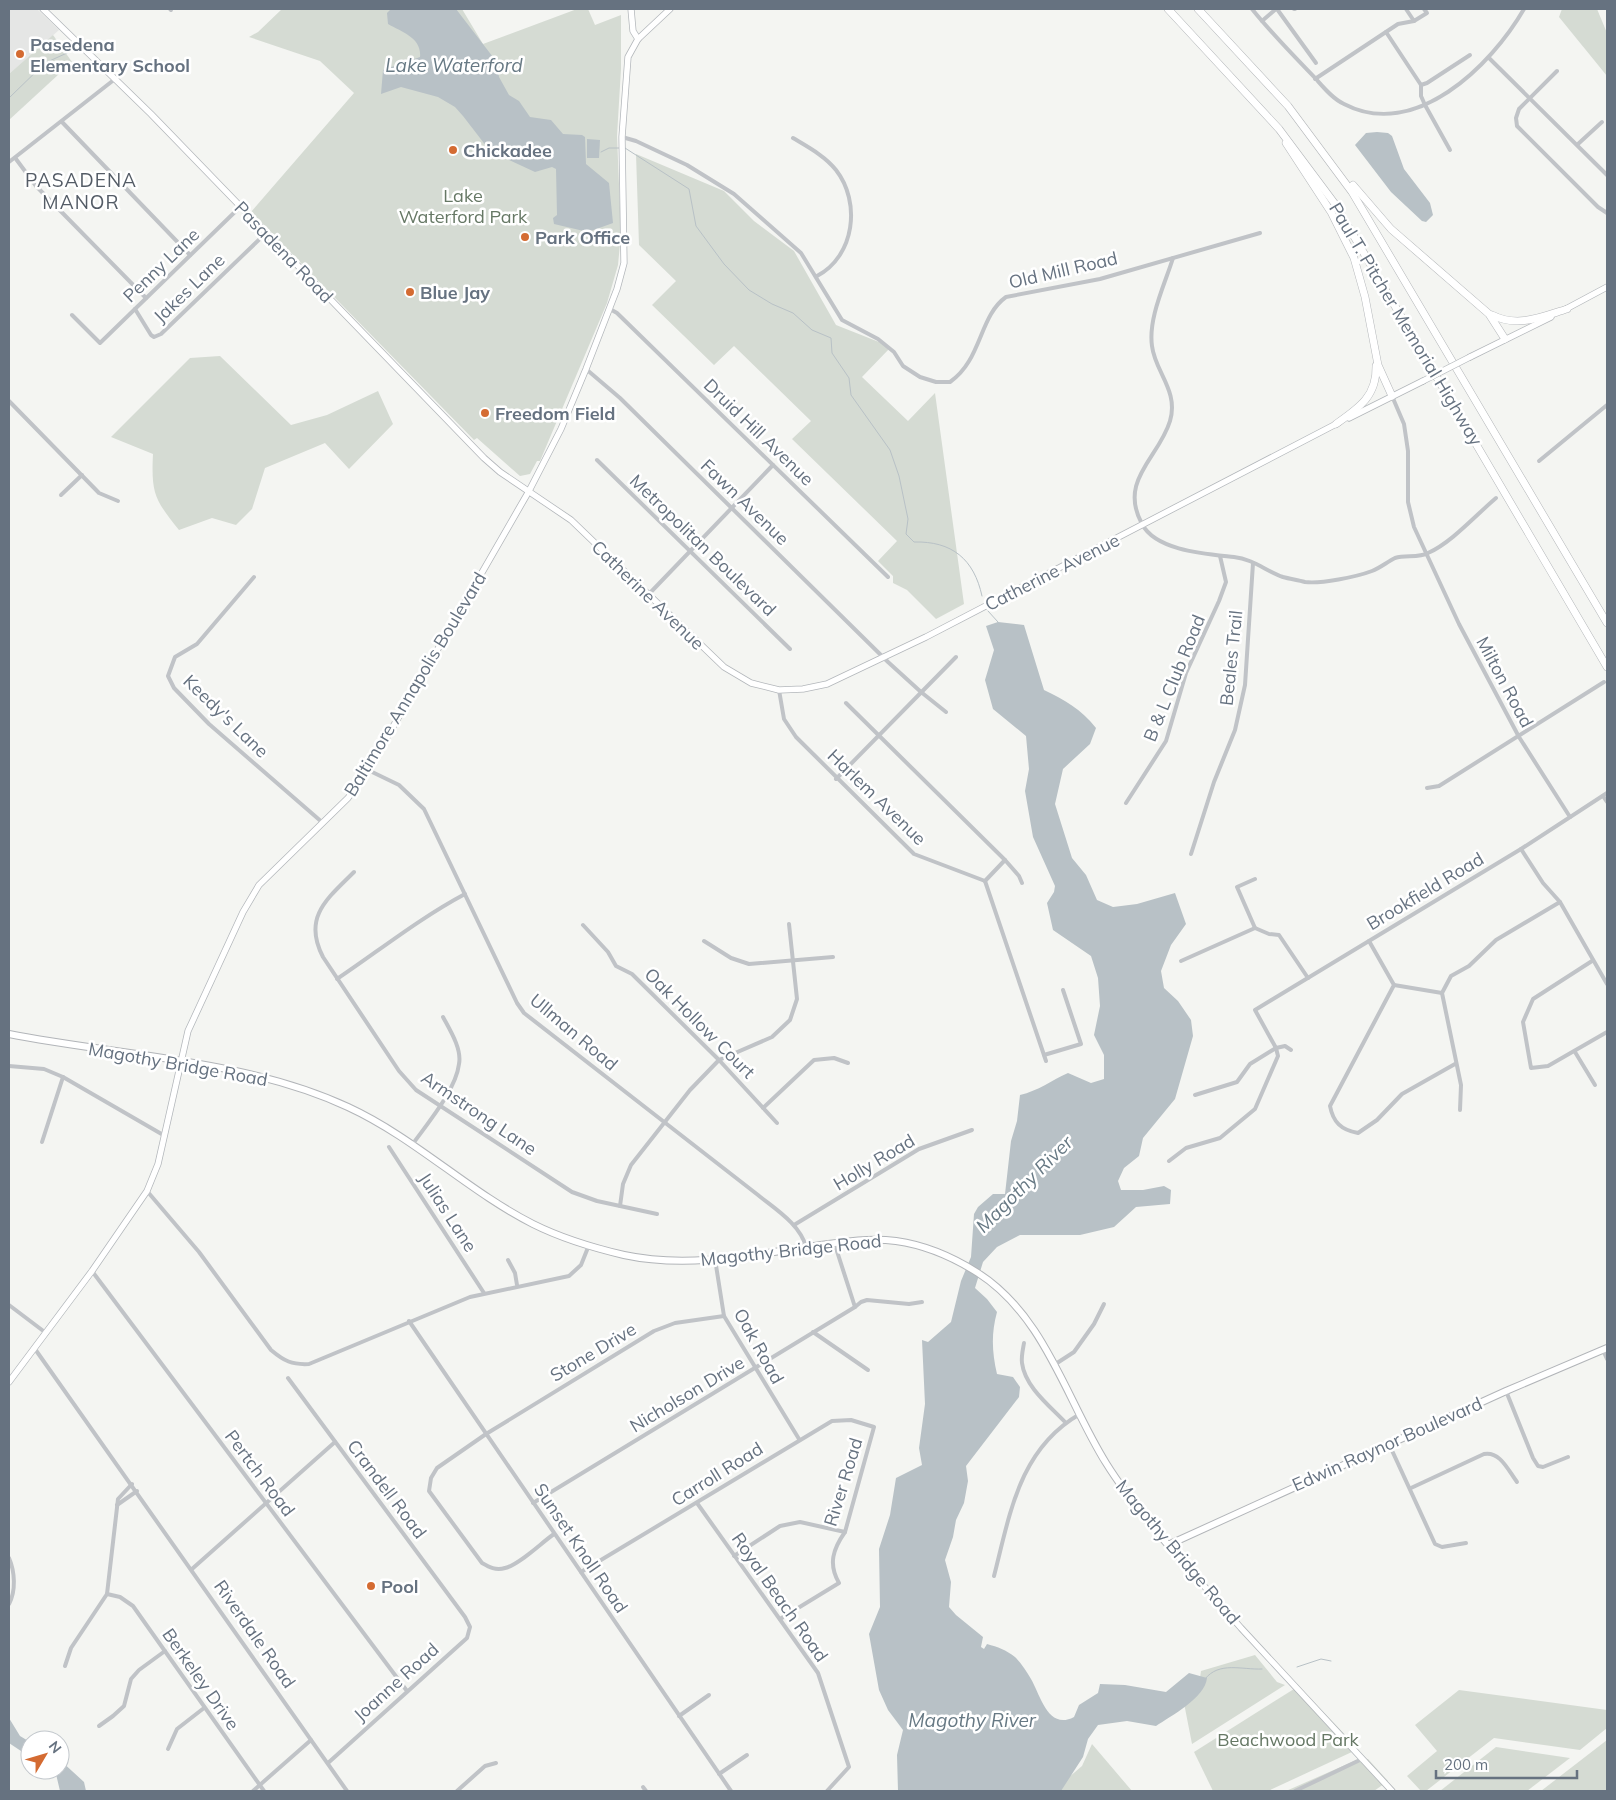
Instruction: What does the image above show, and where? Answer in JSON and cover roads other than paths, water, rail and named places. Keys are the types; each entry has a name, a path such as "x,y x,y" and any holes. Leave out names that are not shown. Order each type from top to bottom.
{"highway":[{"name":"Paul T. Pitcher Memorial Highway","path":"1168,9 1279,128 1330,197 1365,252 1607,666"},
{"name":"Paul T. Pitcher Memorial Highway","path":"1198,9 1264,79 1308,131 1352,192 1388,249 1607,623"},
{"path":"1279,128 1287,146 1331,212 1350,250 1360,276 1382,378 1392,396"},
{"path":"1308,131 1335,161 1377,215 1489,314 1505,339"},
{"path":"1489,314 1506,320 1523,322 1568,308"},
{"path":"1336,424 1360,407 1372,391 1376,375 1374,346"}],"main road":[{"name":"Pasadena Road","path":"43,9 115,79 479,452 500,472 529,491"},
{"path":"631,9 633,31 638,39 670,9"},
{"name":"Baltimore Annapolis Boulevard","path":"9,1382 92,1271 147,1190 158,1164 180,1062 191,1023 243,912 260,886 348,798 368,770 529,491 561,428 621,278 624,258 622,138 627,63 629,53 638,39"},
{"name":"Catherine Avenue","path":"529,491 571,520 724,667 751,683 779,690 803,689 827,684 1142,526 1336,424 1607,287"},
{"name":"Magothy Bridge Road","path":"9,1034 238,1071 307,1091 364,1115 534,1225 589,1245 626,1255 663,1260 715,1259 834,1242 878,1240 896,1241 926,1248 960,1263 982,1276 1004,1293 1026,1317 1106,1463 1139,1510 1254,1642 1392,1791"},
{"name":"Edwin Raynor Boulevard","path":"1168,1544 1506,1391 1605,1349"}],"street":[{"path":"1252,9 1281,45 1342,104 1362,112 1383,115 1398,113 1425,105 1459,84 1489,58 1524,9"},
{"path":"1262,21 1277,9 1316,63"},
{"path":"1406,9 1414,21"},
{"path":"1315,79 1398,24 1414,21 1427,13 1424,9"},
{"path":"1386,32 1421,85 1421,96 1425,105 1450,150"},
{"path":"1421,85 1470,55"},
{"path":"1489,58 1578,144 1607,175"},
{"path":"1557,71 1519,109 1516,118 1517,126 1598,207 1607,213"},
{"path":"9,162 16,159 115,79"},
{"path":"62,122 190,255"},
{"path":"1578,144 1602,122"},
{"name":"Old Mill Road","path":"622,138 636,141 687,165 734,194 801,253 817,276 842,320 878,339 894,352 903,366 920,377 936,382 950,382 968,365 996,305 1006,296 1100,279 1260,233"},
{"path":"793,138 832,166 843,180 850,200 851,220 844,248 828,269 817,276"},
{"path":"16,159 36,186 146,298"},
{"name":"Penny Lane","path":"72,315 100,344 240,207"},
{"name":"Jakes Lane","path":"135,309 151,335 154,337 161,334 266,233"},
{"path":"1173,258 1154,318 1151,343 1155,361 1166,380 1171,397 1170,420 1135,490 1134,503 1142,526 1158,541 1188,551 1247,559 1284,578 1308,582 1355,576 1374,571 1394,559 1427,554 1440,547 1496,498"},
{"name":"Druid Hill Avenue","path":"610,309 617,313 888,577"},
{"name":"Fawn Avenue","path":"586,369 883,656 921,692 946,712"},
{"name":"Milton Road","path":"1392,396 1404,424 1408,451 1408,502 1414,527 1459,624 1519,737 1570,817"},
{"path":"9,401 104,496 118,501"},
{"path":"1539,461 1607,405"},
{"name":"Metropolitan Boulevard","path":"597,460 790,649"},
{"path":"648,595 773,465"},
{"path":"61,496 82,475"},
{"name":"B & L Club Road","path":"1126,803 1166,741 1179,693 1226,582 1220,556"},
{"name":"Beales Trail","path":"1191,854 1214,782 1235,730 1245,686 1254,563"},
{"name":"Keedy's Lane","path":"254,577 197,644 175,657 168,676 174,688 209,724 323,823"},
{"path":"836,779 956,657"},
{"path":"1427,788 1439,786 1604,682"},
{"name":"Harlem Avenue","path":"779,690 784,719 796,737 836,779 914,854 985,881"},
{"path":"846,703 1005,860 1020,876 1022,883"},
{"name":"Ullman Road","path":"368,770 398,786 424,809 517,1003 524,1013 794,1225 804,1239 806,1247"},
{"path":"1605,794 1607,802"},
{"name":"Brookfield Road","path":"1276,1048 1255,1010 1521,849 1605,794"},
{"path":"1521,849 1542,883 1560,902 1592,961 1607,984"},
{"path":"1005,860 985,881 1046,1060"},
{"name":"Armstrong Lane","path":"354,872 323,904 316,923 315,935 319,950 399,1071 416,1090 572,1192 620,1206 657,1214"},
{"path":"1256,879 1237,887 1255,928 1269,934 1279,935 1308,978"},
{"path":"337,978 386,947 427,915 465,894"},
{"path":"1460,1110 1462,1086 1442,993 1452,976 1469,966 1496,940 1560,902"},
{"path":"620,1206 623,1184 631,1165 690,1090 719,1060 772,1037 790,1020 797,999 789,924"},
{"name":"Oak Hollow Court","path":"583,925 608,952 616,966 632,974 719,1060 777,1122"},
{"path":"1181,960 1255,928"},
{"path":"704,941 731,958 749,964 833,957"},
{"path":"1369,941 1394,985"},
{"path":"1592,961 1533,999 1523,1022 1531,1068 1548,1066 1607,1032"},
{"path":"1394,985 1442,993"},
{"path":"1394,985 1330,1106 1332,1117 1340,1126 1358,1133 1377,1120 1402,1094 1456,1064"},
{"path":"1044,1055 1081,1044 1063,990"},
{"path":"412,1145 439,1106 453,1082 460,1064 456,1045 444,1017"},
{"path":"1196,1095 1238,1082 1250,1064 1276,1048 1285,1046 1291,1050"},
{"path":"1169,1161 1186,1148 1220,1138 1255,1109 1276,1064 1278,1056 1276,1048"},
{"path":"1575,1052 1594,1084"},
{"path":"763,1108 814,1060 834,1058 848,1063"},
{"path":"9,1066 44,1069 63,1077 165,1136"},
{"path":"42,1142 63,1077"},
{"name":"Holly Road","path":"794,1225 919,1149 972,1130"},
{"name":"Julias Lane","path":"389,1147 484,1293"},
{"path":"147,1190 199,1252 272,1350 284,1360 295,1365 309,1364 409,1321 484,1293 569,1276 581,1265 589,1245"},
{"path":"834,1242 855,1307"},
{"name":"Oak Road","path":"715,1259 724,1316 799,1439"},
{"path":"508,1260 515,1273 517,1285"},
{"name":"Pertch Road","path":"92,1271 407,1691"},
{"name":"Nicholson Drive","path":"533,1503 755,1369 861,1302 866,1300 909,1304 922,1302"},
{"path":"1054,1365 1074,1352 1094,1324 1104,1304"},
{"path":"9,1305 46,1333"},
{"name":"Stone Drive","path":"554,1534 510,1566 492,1568 482,1563 429,1491 431,1478 437,1468 486,1434 654,1331 675,1323 724,1316"},
{"name":"Sunset Knoll Road","path":"409,1321 731,1791"},
{"path":"813,1332 868,1370"},
{"path":"1024,1343 1022,1362 1026,1375 1037,1391 1065,1422"},
{"path":"35,1349 132,1484 118,1499 114,1515 107,1594 71,1648 65,1666"},
{"path":"1605,1349 1607,1359"},
{"name":"Crandell Road","path":"288,1378 465,1617"},
{"path":"1506,1391 1538,1466 1543,1467 1568,1457"},
{"path":"994,1576 1019,1483 1047,1442 1065,1422 1080,1414"},
{"name":"Carroll Road","path":"581,1572 799,1439 832,1421 851,1420 874,1427"},
{"name":"River Road","path":"780,1619 839,1583 834,1574 832,1558 836,1544 845,1532 874,1427"},
{"path":"192,1569 335,1442"},
{"path":"1390,1444 1436,1544 1442,1547 1466,1542"},
{"path":"1411,1488 1484,1454 1490,1453 1498,1457 1517,1482"},
{"name":"Riverdale Road","path":"132,1484 347,1791"},
{"path":"117,1505 138,1492"},
{"name":"Royal Beach Road","path":"696,1503 818,1673 850,1767 827,1791"},
{"path":"734,1556 780,1526 800,1522 845,1532"},
{"path":"9,1558 13,1567 14,1584 9,1604"},
{"name":"Berkeley Drive","path":"107,1594 120,1597 133,1606 264,1791"},
{"name":"Joanne Road","path":"328,1763 466,1638 470,1627 465,1617"},
{"path":"99,1726 124,1706 131,1679 139,1670 165,1651"},
{"path":"679,1716 709,1695"},
{"path":"168,1749 172,1736 177,1730 204,1708"},
{"path":"252,1791 311,1740"},
{"path":"719,1774 747,1754"},
{"path":"1295,1791 1362,1759"},
{"path":"457,1791 485,1766 496,1763"},
{"path":"643,1786 646,1791"}],"water":[{"name":"Lake Waterford","path":"391,9 456,9 496,61 499,77 509,95 519,101 530,117 551,120 563,134 582,135 585,137 586,164 609,183 613,223 588,232 554,224 553,218 557,215 556,169 552,167 535,172 490,151 455,107 438,97 401,87 381,94 383,70 420,57 420,50 414,40 388,24 387,13"},
{"path":"1366,133 1388,133 1392,136 1404,169 1430,203 1433,215 1426,222 1422,221 1391,192 1355,145"},
{"path":"587,139 600,140 599,158 587,158"},
{"name":"Magothy River","path":"998,622 1024,625 1044,690 1072,706 1096,728 1090,744 1063,769 1055,804 1072,858 1086,875 1097,900 1113,907 1137,904 1175,893 1186,924 1171,945 1161,971 1164,988 1178,1001 1191,1020 1193,1036 1175,1099 1143,1138 1139,1156 1124,1168 1118,1181 1121,1190 1143,1190 1164,1186 1171,1190 1170,1204 1136,1207 1114,1227 1080,1235 1020,1235 997,1247 983,1262 975,1288 997,1312 993,1343 997,1374 1013,1377 1020,1387 1019,1397 966,1466 968,1481 964,1503 956,1520 953,1537 945,1560 951,1582 949,1607 983,1637 981,1647 984,1649 987,1644 991,1645 1015,1657 1029,1676 1046,1709 1058,1719 1065,1720 1074,1717 1079,1705 1098,1693 1100,1684 1125,1685 1166,1692 1189,1673 1207,1678 1205,1685 1194,1699 1156,1726 1127,1721 1098,1725 1088,1739 1083,1757 1061,1791 898,1791 897,1755 903,1730 888,1710 879,1690 869,1634 880,1607 879,1549 890,1515 896,1478 922,1465 919,1448 925,1404 922,1340 928,1342 951,1322 961,1281 971,1257 974,1214 978,1207 993,1194 1005,1194 1011,1141 1017,1121 1020,1095 1039,1088 1068,1073 1091,1083 1104,1079 1104,1055 1094,1035 1100,1006 1098,978 1091,956 1053,930 1047,903 1054,892 1055,886 1033,837 1025,791 1029,769 1026,736 993,709 985,680 994,650 986,626"},
{"path":"9,1718 20,1736 20,1750 9,1743"},
{"path":"70,1769 84,1782 86,1791 60,1791 57,1780 70,1780"}],"waterway":[{"path":"9,98 45,63 78,48"},
{"name":"Magothy River","path":"601,152 609,148 619,148"},
{"name":"Magothy River","path":"625,148 689,189 696,226 724,264 749,290 772,304 793,313 812,330 831,338 832,353 849,378 851,395 890,450 899,476 908,519 906,534 914,542 940,545 959,555 967,562 973,572 982,596"},
{"name":"Magothy River","path":"988,611 998,622"},
{"path":"1297,1667 1321,1659 1331,1661"},
{"path":"1205,1679 1211,1673 1224,1668 1262,1669"}],"place":[{"name":"Pasedena Elementary School","path":"20,54"},
{"name":"Chickadee","path":"453,150"},
{"name":"Park Office","path":"525,237"},
{"name":"Blue Jay","path":"410,292"},
{"name":"Freedom Field","path":"485,413"},
{"name":"Pool","path":"371,1586"}],"district":[{"name":"PASADENA MANOR","path":"81,191"}],"park label":[{"name":"Lake Waterford Park","path":"463,205"},
{"name":"Beachwood Park","path":"1288,1739"}]}
